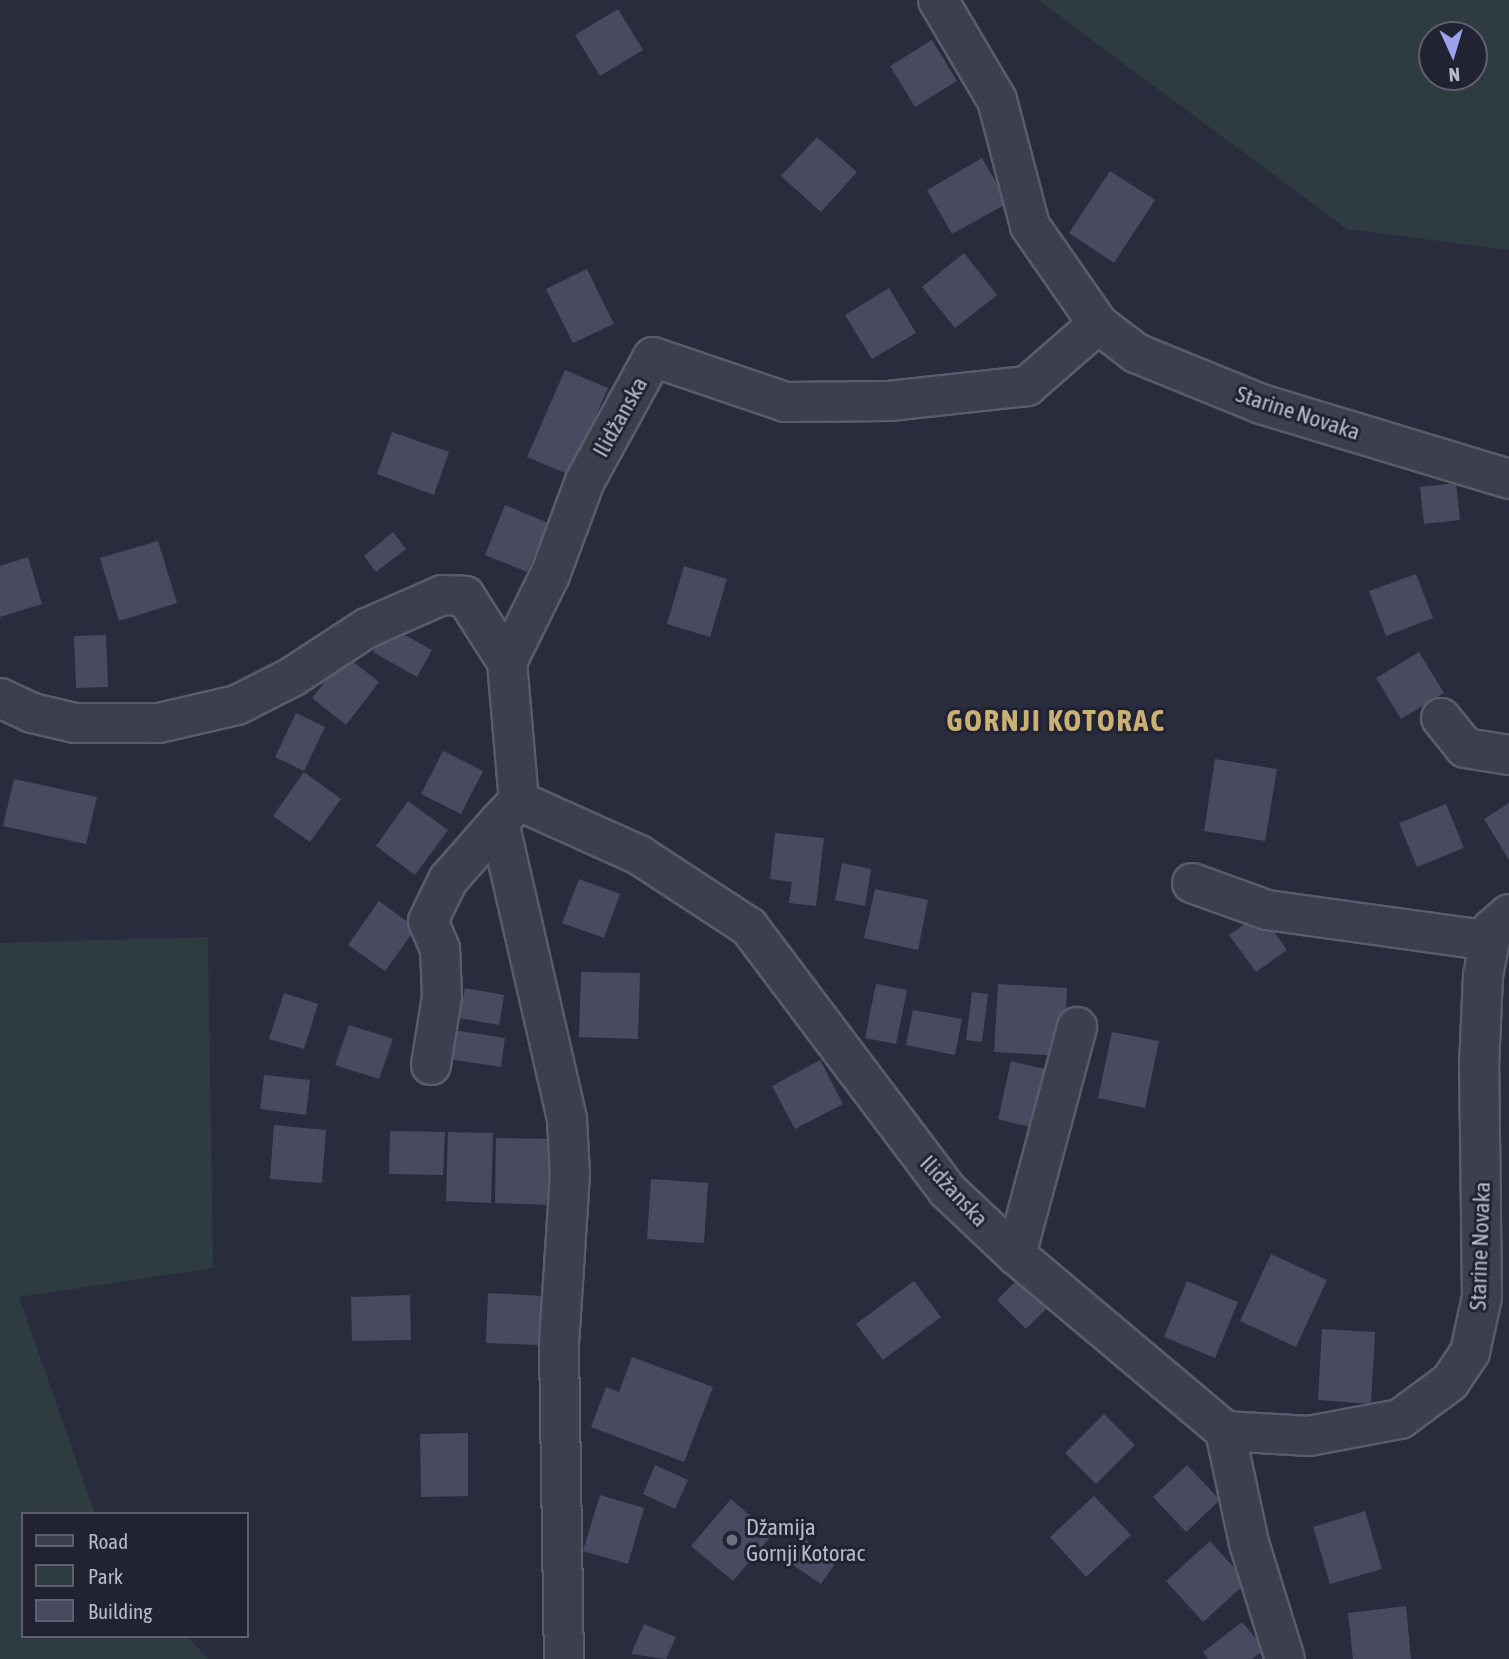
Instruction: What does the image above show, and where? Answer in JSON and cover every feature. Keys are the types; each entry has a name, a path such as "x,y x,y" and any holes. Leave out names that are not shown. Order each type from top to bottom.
{"street":[{"name":"Starine Novaka","path":"938,0 997,100 1030,226 1098,324 1136,353 1261,404 1509,479"},
{"name":"Ilidžanska","path":"507,663 550,575 585,481 653,357 785,402 888,401 1027,387 1098,324"},
{"path":"0,698 32,713 116,726 211,711 237,705 292,677 367,628 455,593 465,596 507,663 509,811 567,1119 570,1208 559,1412 564,1659"},
{"path":"1441,718 1465,748 1509,755"},
{"name":"Ilidžanska","path":"509,811 639,855 749,927 947,1190 1016,1255 1225,1431"},
{"path":"431,1065 442,996 440,949 428,921 448,880 509,811"},
{"path":"1192,883 1267,910 1499,927"},
{"name":"Starine Novaka","path":"1225,1431 1309,1436 1401,1419 1450,1382 1470,1352 1482,1297 1479,1067 1483,976 1499,927"},
{"path":"1016,1255 1077,1027"},
{"path":"1225,1431 1249,1543 1285,1659"}],"green space":[{"path":"1038,0 1509,0 1509,250 1347,229"},
{"path":"208,937 213,1268 19,1297 94,1512 21,1512 21,1638 189,1638 208,1659 0,1659 0,943"}],"building":[{"path":"618,9 643,50 600,76 575,35"},
{"path":"932,40 957,81 915,107 890,66"},
{"path":"817,137 857,172 821,212 781,176"},
{"path":"982,158 1008,203 952,234 927,190"},
{"path":"1110,171 1155,200 1114,263 1069,233"},
{"path":"964,253 997,295 955,328 922,287"},
{"path":"587,269 614,324 573,343 546,289"},
{"path":"889,288 916,333 872,359 845,315"},
{"path":"565,370 608,388 570,475 527,457"},
{"path":"392,432 449,452 434,495 377,474"},
{"path":"1456,483 1460,520 1424,524 1420,487"},
{"path":"505,505 548,523 527,572 485,555"},
{"path":"393,532 406,549 376,572 364,556"},
{"path":"158,541 177,603 119,621 100,558"},
{"path":"28,557 42,604 0,617 0,566"},
{"path":"684,566 727,579 710,637 667,624"},
{"path":"1416,574 1433,618 1386,636 1369,591"},
{"path":"388,626 432,650 417,677 373,652"},
{"path":"106,635 108,687 76,688 74,636"},
{"path":"1419,652 1444,693 1401,719 1376,678"},
{"path":"346,656 379,682 346,725 312,698"},
{"path":"296,713 325,727 304,771 275,757"},
{"path":"443,751 483,771 461,814 421,794"},
{"path":"1215,759 1277,769 1265,841 1204,831"},
{"path":"304,772 341,799 310,842 273,816"},
{"path":"14,779 97,797 86,844 3,826"},
{"path":"408,801 448,830 415,875 376,846"},
{"path":"1509,803 1509,860 1484,819"},
{"path":"1446,804 1464,848 1417,867 1399,823"},
{"path":"775,833 824,838 816,906 789,903 792,882 770,879"},
{"path":"842,863 871,869 865,906 835,900"},
{"path":"579,879 620,894 604,938 562,923"},
{"path":"875,889 928,900 918,950 864,938"},
{"path":"379,901 416,928 385,971 348,945"},
{"path":"1261,913 1287,950 1256,972 1229,935"},
{"path":"581,972 640,973 638,1039 579,1037"},
{"path":"876,984 907,990 896,1044 865,1038"},
{"path":"998,984 1067,988 1063,1056 994,1052"},
{"path":"465,988 504,995 499,1025 459,1018"},
{"path":"972,992 988,994 982,1042 966,1040"},
{"path":"284,993 318,1004 304,1049 269,1039"},
{"path":"913,1010 962,1019 955,1055 906,1045"},
{"path":"349,1025 393,1039 379,1079 335,1065"},
{"path":"453,1030 505,1038 501,1067 448,1059"},
{"path":"1112,1032 1159,1041 1145,1108 1098,1098"},
{"path":"820,1060 843,1104 795,1129 772,1086"},
{"path":"1011,1061 1057,1072 1043,1130 998,1119"},
{"path":"264,1075 310,1080 306,1115 260,1109"},
{"path":"274,1125 326,1130 322,1183 270,1179"},
{"path":"390,1131 445,1132 443,1175 389,1174"},
{"path":"448,1132 493,1133 491,1203 446,1201"},
{"path":"496,1138 556,1139 554,1205 495,1203"},
{"path":"651,1179 708,1183 704,1243 647,1239"},
{"path":"1271,1254 1327,1280 1296,1347 1240,1321"},
{"path":"1018,1279 1047,1308 1026,1329 997,1300"},
{"path":"914,1281 941,1317 883,1360 856,1324"},
{"path":"1187,1281 1238,1302 1215,1358 1164,1337"},
{"path":"488,1293 542,1296 539,1345 486,1343"},
{"path":"410,1295 411,1340 352,1341 351,1297"},
{"path":"1322,1329 1375,1332 1371,1404 1318,1400"},
{"path":"632,1357 713,1387 684,1462 591,1427 606,1387 619,1392"},
{"path":"1104,1414 1135,1445 1096,1484 1065,1453"},
{"path":"468,1433 468,1496 421,1497 420,1434"},
{"path":"655,1465 688,1480 675,1509 643,1494"},
{"path":"1187,1465 1220,1500 1186,1532 1153,1497"},
{"path":"600,1495 644,1508 628,1564 583,1551"},
{"path":"1094,1496 1131,1535 1086,1577 1050,1537"},
{"name":"Džamija Gornji Kotorac","path":"731,1499 772,1535 733,1581 691,1546"},
{"path":"1365,1511 1382,1569 1330,1584 1313,1527"},
{"path":"806,1540 837,1561 821,1584 790,1563"},
{"path":"1210,1541 1247,1582 1203,1622 1166,1581"},
{"path":"1406,1606 1411,1659 1353,1659 1348,1613"},
{"path":"1242,1622 1265,1649 1252,1659 1208,1659 1203,1652"},
{"path":"644,1624 676,1637 666,1659 631,1654"}],"place":[{"name":"Džamija Gornji Kotorac","path":"732,1540"}],"district":[{"name":"GORNJI KOTORAC","path":"1056,720"}]}
